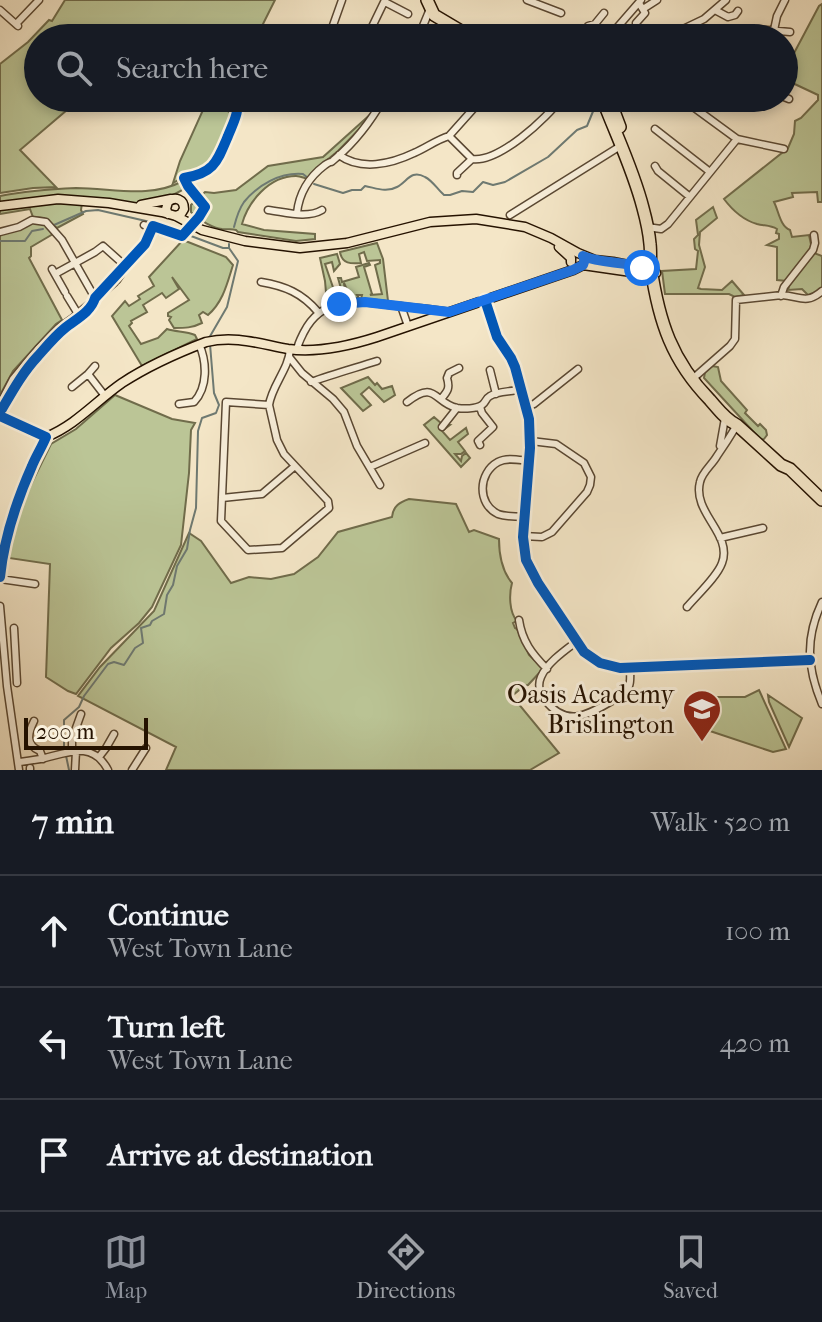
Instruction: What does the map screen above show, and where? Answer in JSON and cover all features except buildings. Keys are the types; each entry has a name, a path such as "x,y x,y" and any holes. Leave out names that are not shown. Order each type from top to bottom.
{"highway":[{"path":"433,9 452,24"},
{"path":"612,113 620,128 621,142 647,227 662,320 676,356 725,416 781,465 790,469 822,500"},
{"path":"652,265 674,343 685,361 734,417 737,425"},
{"path":"781,465 822,508"}],"main road":[{"path":"0,206 58,199 128,206 172,215 202,230 267,245 300,248 347,243 439,221 476,219 539,232 577,260 652,265"},
{"path":"172,199 166,205 172,215"},
{"path":"128,206 180,200 197,223 215,233"},
{"path":"172,215 181,214 184,209"},
{"path":"0,416 46,437 77,420 105,396 144,370 206,342 240,338 292,352 360,343 562,273 577,260 652,265"}],"street":[{"path":"0,10 17,25 39,0"},
{"path":"333,24 342,0"},
{"path":"527,0 561,13"},
{"path":"621,24 641,3 648,0"},
{"path":"641,3 657,0"},
{"path":"694,24 726,0"},
{"path":"775,24 785,0"},
{"path":"374,24 385,1 408,14"},
{"path":"636,23 645,13 641,3"},
{"path":"715,10 728,17 738,11"},
{"path":"595,24 604,13"},
{"path":"297,213 299,200 311,179 339,155 369,124 376,112"},
{"path":"339,155 364,164 389,162 449,136 469,112"},
{"path":"449,136 477,161 528,133 548,112"},
{"path":"700,112 737,139 784,149"},
{"path":"655,129 710,172"},
{"path":"647,227 661,229 668,224 737,139"},
{"path":"510,215 621,142"},
{"path":"457,175 472,159"},
{"path":"655,166 690,197"},
{"path":"268,210 316,214 322,210"},
{"path":"0,232 32,220 42,220 62,240 95,298"},
{"path":"0,404 13,379 39,348 116,281 126,264 145,244 148,227 160,231"},
{"path":"781,296 784,287 813,250 814,235"},
{"path":"78,314 54,271 76,263 103,246 126,264"},
{"path":"261,282 300,294 318,312"},
{"path":"697,375 735,339 736,300 787,295 794,299 806,298 822,291"},
{"path":"485,300 497,337 511,358 526,407 531,441 523,549 530,571 584,652 613,668 810,660"},
{"path":"269,405 226,402 221,521 248,550 282,548 329,508 328,501 284,454 277,440 269,405 273,390 311,319 318,312 352,303 449,312"},
{"path":"401,306 408,326"},
{"path":"179,404 194,402 202,392 205,377 202,350 206,342"},
{"path":"292,352 311,382 344,412 357,446 380,485"},
{"path":"311,382 377,361"},
{"path":"72,387 95,366"},
{"path":"441,399 448,391 449,373 459,368"},
{"path":"526,407 578,369"},
{"path":"490,370 496,394"},
{"path":"88,374 105,396"},
{"path":"407,402 421,393 429,392 457,408 480,407 496,394 521,389"},
{"path":"480,407 493,427 478,441 480,445"},
{"path":"442,427 457,408"},
{"path":"720,450 725,416"},
{"path":"687,607 720,568 725,552 703,509 699,486 737,425"},
{"path":"35,584 0,578 11,521 46,437"},
{"path":"523,536 542,537 552,532 590,485 589,470 584,463 556,444 531,441"},
{"path":"370,467 425,443"},
{"path":"524,517 502,515 495,511 485,500 482,484 484,475 499,461 529,461"},
{"path":"222,498 262,494 295,466"},
{"path":"720,538 763,528"},
{"path":"822,602 811,631 810,660 822,704"},
{"path":"0,606 1,640 19,766 69,751 89,752 99,757 108,770"},
{"path":"519,620 525,642 547,669"},
{"path":"14,628 17,683"},
{"path":"576,642 547,669 539,682 540,693 550,706 566,717 585,716 622,696 628,688 630,668"},
{"path":"15,648 24,647"},
{"path":"4,663 16,662"},
{"path":"75,770 69,751 81,714"},
{"path":"34,721 28,738 43,759"},
{"path":"99,757 114,734"},
{"path":"132,770 146,748"}],"green space":[{"path":"65,0 275,0 263,24 45,24 52,21"},
{"path":"822,4 822,202 818,202 817,192 792,193 793,197 774,202 792,237 809,235 812,249 787,281 777,280 777,247 767,245 779,239 777,229 747,220 724,199 788,148 795,121 818,100 818,95 798,86 798,46"},
{"path":"24,45 24,112 65,112 20,150 56,187 0,193 0,64"},
{"path":"202,112 234,114 217,160 200,173 173,183"},
{"path":"372,113 308,179 286,177 269,185 249,207 242,224 264,230 315,234 315,239 296,241 218,228 191,212 191,205 205,192 236,190 268,166 323,157"},
{"path":"183,181 188,187 173,195 139,204 0,203 0,196 28,192 76,188 144,191"},
{"path":"43,202 82,203 83,214 57,228 44,218 33,217 30,209 0,214 0,208"},
{"path":"713,207 717,218 700,232 699,245 705,267 698,288 722,290 732,281 744,295 665,294 662,271 696,269 696,220"},
{"path":"31,222 46,225 53,234 31,247 29,258 62,320 13,371 0,395 0,234"},
{"path":"183,240 226,257 233,265 229,279 217,304 208,315 203,312 199,315 202,323 195,326 174,328 169,320 171,317 168,313 189,300 172,277 179,289 166,298 162,293 143,305 147,312 131,321 129,326 141,344 158,338 167,329 195,335 197,339 142,366 112,316 125,301 129,306 154,286 149,277"},
{"path":"377,243 383,259 388,301 361,299 362,295 357,295 359,298 327,304 320,258 337,254 340,264 334,271 332,262 325,264 336,296 351,294 344,283 345,292 342,292 338,278 342,282 359,277 356,267 369,263 364,267 370,295 382,294 375,265 380,260 367,261 364,252 359,254 361,263 350,263 343,259 340,252"},
{"path":"814,253 822,256 822,290 809,296 802,289 788,290 790,282"},
{"path":"712,366 718,367 721,381 747,410 745,413 766,430 764,439 761,440 704,378 705,372"},
{"path":"368,377 382,389 392,386 395,395 384,402 369,387 361,394 371,405 363,411 341,388"},
{"path":"115,395 172,419 195,423 191,430 181,545 152,607 111,648 76,694 46,677 50,564 9,558 10,546 21,505 51,444 76,429"},
{"path":"434,417 442,424 450,425 442,431 450,440 466,428 468,434 458,442 465,451 455,454 461,461 466,453 470,458 461,467 424,425"},
{"path":"409,499 456,504 469,532 474,530 499,539 502,562 512,583 510,603 517,621 513,623 529,655 542,667 528,685 512,696 559,753 530,770 166,770 176,747 78,696 100,667 154,611 189,533 201,541 231,583 249,577 271,579 294,574 318,557 338,532 392,517 398,505"},
{"path":"759,690 786,749 773,752 698,727 699,723 695,720 697,715 705,717 709,701 703,697 745,697"},
{"path":"768,695 802,718 789,747 769,702"}],"waterway":[{"path":"314,184 343,193 361,190 365,186 389,190 416,174 428,179 444,195 473,192 483,182 493,185 505,182 548,157 577,130 587,126 593,112"},
{"path":"234,227 244,202 263,185 286,175 303,174 308,178"},
{"path":"54,225 86,211 98,210 159,224 228,248"},
{"path":"0,241 25,241 32,231 43,229"},
{"path":"209,338 227,307 238,261 229,244"},
{"path":"69,770 64,746 64,720 79,707 108,664 124,665 135,648 143,643 141,628 164,614 177,566 187,549 196,508 198,431 202,418 216,413 219,405 214,393 210,344"}],"cycle path":[{"path":"0,409 33,362 58,334 87,311 95,298 145,244 153,226 182,236 199,217 205,207 184,178 202,173 213,165 237,112"},
{"path":"485,300 497,337 515,367 529,419 530,448 523,537 526,560 584,652 600,663 620,668 810,660"},
{"path":"0,416 46,437 16,507 4,548 0,577"}],"place":[{"name":"Oasis Academy Brislington","path":"702,743"}],"route":[{"path":"339,304 365,302 449,312 573,270 583,265 583,256 642,268"}]}
